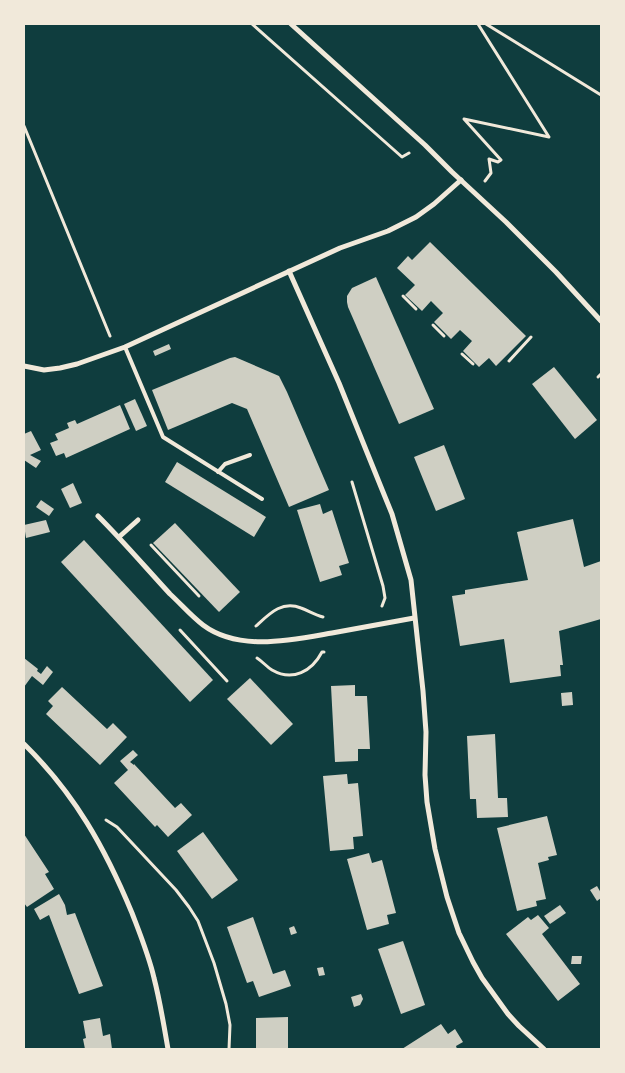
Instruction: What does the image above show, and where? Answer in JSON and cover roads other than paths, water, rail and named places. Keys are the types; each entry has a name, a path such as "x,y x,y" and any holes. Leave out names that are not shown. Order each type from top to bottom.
{"street":[{"path":"291,24 425,144 522,238 601,321"},
{"path":"24,366 44,370 60,368 78,364 125,347 340,248 388,231 416,217 461,180"},
{"path":"289,271 349,407 394,521 411,580 423,691 427,802 435,849 447,897 459,933 482,978 508,1014 544,1049"},
{"path":"98,516 191,614 205,626 230,638 257,642 284,641 414,618"},
{"path":"119,537 138,520"},
{"path":"24,744 70,797 86,820 114,870 148,954 168,1049"}],"lane":[{"path":"125,347 163,437 262,499"},
{"path":"218,472 225,464 250,455"}]}
